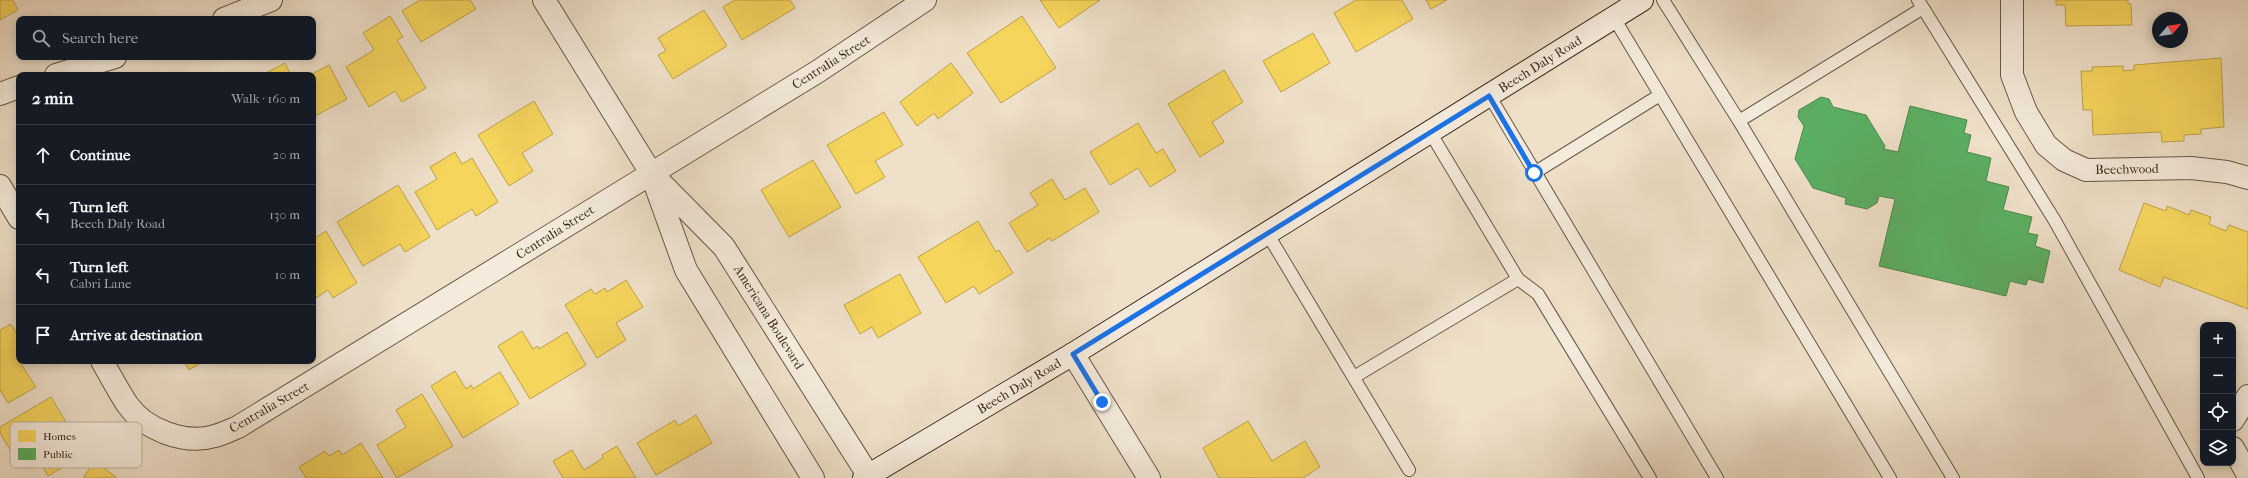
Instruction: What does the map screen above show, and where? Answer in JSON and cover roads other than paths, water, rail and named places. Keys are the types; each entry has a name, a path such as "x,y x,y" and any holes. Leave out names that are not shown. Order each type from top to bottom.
{"street":[{"path":"231,16 271,0"},
{"name":"Americana Boulevard","path":"544,0 651,173 686,270 813,478"},
{"name":"Centralia Street","path":"104,364 128,404 138,416 154,428 176,436 189,438 214,436 238,427 817,72 925,0"},
{"name":"Beech Daly Road","path":"866,477 1073,354 1642,0"},
{"name":"Beechwood","path":"2012,0 2012,75 2026,112 2046,145 2064,160 2086,170 2191,168 2227,172 2248,178"},
{"path":"66,72 105,60"},
{"path":"0,94 16,88"},
{"name":"Americana Boulevard","path":"651,173 724,247 866,477"},
{"path":"0,186 16,213"},
{"path":"1073,354 1149,478"},
{"path":"2236,415 2248,396"},
{"path":"2236,453 2248,475"}],"lane":[{"path":"1663,0 1739,121 1953,478"},
{"path":"1739,121 1920,4 2055,221 2198,478"},
{"path":"1614,18 1890,478"},
{"path":"1534,173 1660,95"},
{"path":"1489,96 1717,478"},
{"path":"1430,132 1518,279 1538,294 1650,478"},
{"path":"1267,233 1409,470"},
{"path":"1354,377 1518,279"}]}
